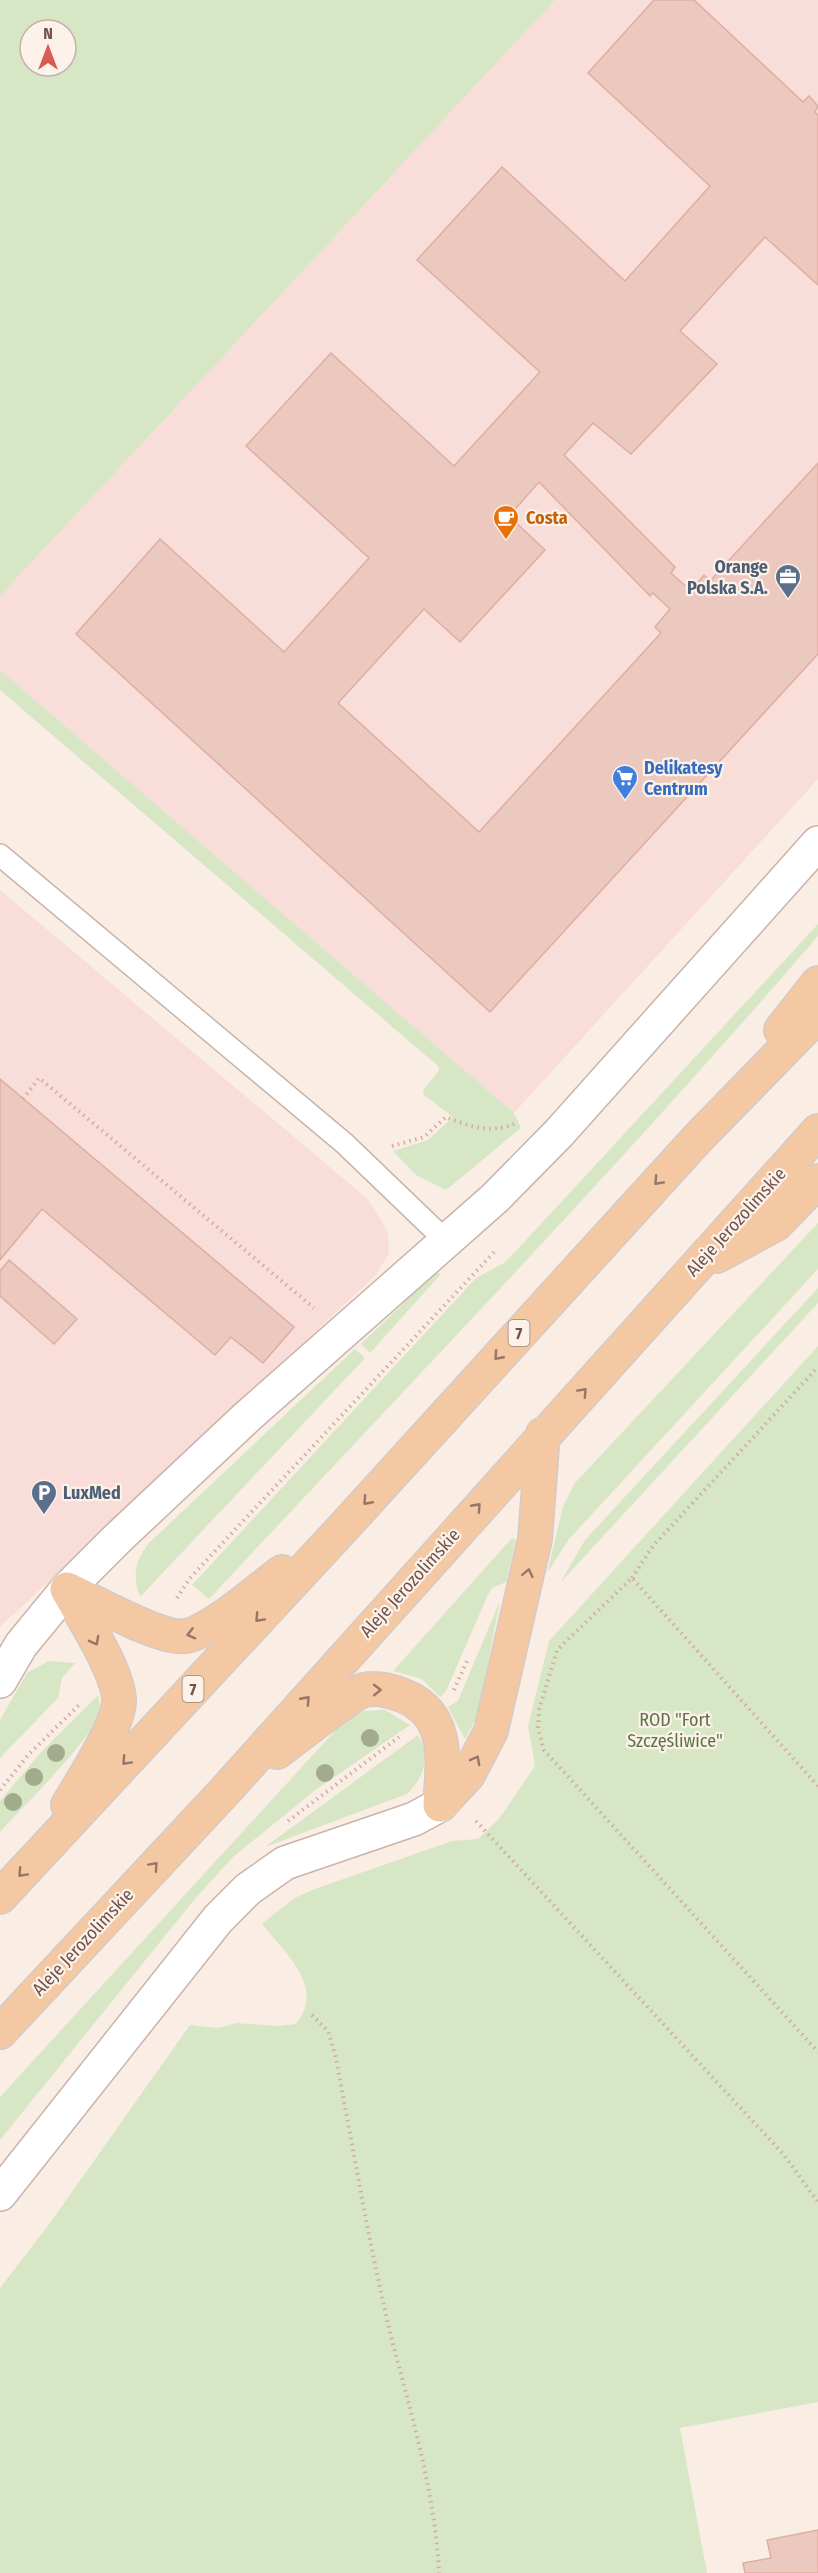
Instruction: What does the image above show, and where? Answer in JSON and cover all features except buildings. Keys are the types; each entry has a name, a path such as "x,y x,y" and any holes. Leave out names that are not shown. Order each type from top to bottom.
{"main road":[{"path":"698,1138 818,983"},
{"name":"7","path":"0,1897 342,1529 698,1138 818,1015"},
{"name":"Aleje Jerozolimskie","path":"0,2032 225,1791 543,1434 818,1131"},
{"path":"694,1268 776,1224 818,1180"},
{"path":"440,1805 468,1775 491,1731 535,1539 543,1434"},
{"path":"67,1589 167,1635 185,1636 201,1631 342,1529"},
{"path":"44,1849 116,1719 119,1703 112,1671 67,1589"},
{"path":"225,1791 363,1690 389,1690 412,1699 431,1714 440,1734 444,1752 440,1805"}],"street":[{"path":"0,1681 21,1645 67,1589 230,1433 341,1332 495,1198 559,1133 818,843"},
{"path":"0,2194 218,1919 248,1889 285,1863 414,1819 440,1805"}],"lane":[{"path":"0,855 344,1143 445,1240"}],"path":[{"path":"23,1099 39,1078 341,1332"},
{"path":"380,1149 423,1137 446,1117 466,1125 488,1129 508,1126 522,1120"},
{"path":"152,1629 170,1610 190,1578 497,1248"},
{"path":"818,1367 653,1546 632,1578 557,1650 539,1710 538,1728 544,1750 818,2052"},
{"path":"632,1578 818,1786"},
{"path":"547,1648 557,1650"},
{"path":"0,1790 29,1754 112,1671"},
{"path":"476,1820 784,2155 818,2202"},
{"path":"312,2015 328,2031 335,2054 390,2332 414,2415 432,2512 439,2573"}],"shaded area":[{"path":"555,0 818,0 818,779 514,1113 0,670 0,596"},
{"path":"0,890 368,1199 388,1232 389,1253 377,1274 0,1627"}],"green space":[{"path":"0,0 555,0 0,596"},
{"path":"0,670 514,1113 521,1128 446,1190 416,1175 393,1151 428,1140 453,1117 424,1095 423,1090 438,1072 439,1067 0,690"},
{"path":"818,924 818,936 744,1021 517,1270 209,1599 192,1585 476,1278 504,1263 516,1251"},
{"path":"818,1223 818,1269 569,1539 547,1573 563,1507 574,1484"},
{"path":"437,1272 441,1274 370,1353 361,1344 404,1303 402,1299"},
{"path":"818,1288 818,1303 560,1583 585,1540"},
{"name":"ROD \"Fort Szczęśliwice\"","path":"818,1346 818,2402 680,2428 707,2573 0,2573 0,2288 50,2223 190,2025 219,2028 236,2023 278,2026 296,2024 304,2010 307,1997 304,1984 291,1959 262,1924 293,1899 312,1890 452,1841 478,1839 499,1819 535,1766 528,1726 549,1641"},
{"path":"355,1349 365,1358 140,1597 136,1582 136,1568 149,1543"},
{"path":"512,1538 516,1540 506,1582 492,1588 487,1597 446,1691 440,1697 422,1679 393,1671"},
{"path":"500,1601 477,1717 465,1739 448,1707 458,1701"},
{"path":"49,1661 75,1663 62,1678 58,1698 0,1758 0,1720 27,1673"},
{"path":"98,1695 99,1712 90,1731 67,1760 0,1832 0,1801 42,1751"},
{"path":"385,1710 410,1725 314,1791 233,1857 194,1900 0,2140 0,2097 343,1722 364,1711"},
{"path":"418,1735 424,1751 424,1766 418,1781 407,1794 265,1847"}],"place":[{"name":"Costa","path":"506,541"},
{"name":"Orange Polska S.A.","path":"788,600"},
{"name":"Delikatesy Centrum","path":"625,801"},
{"name":"LuxMed","path":"44,1516"}]}
